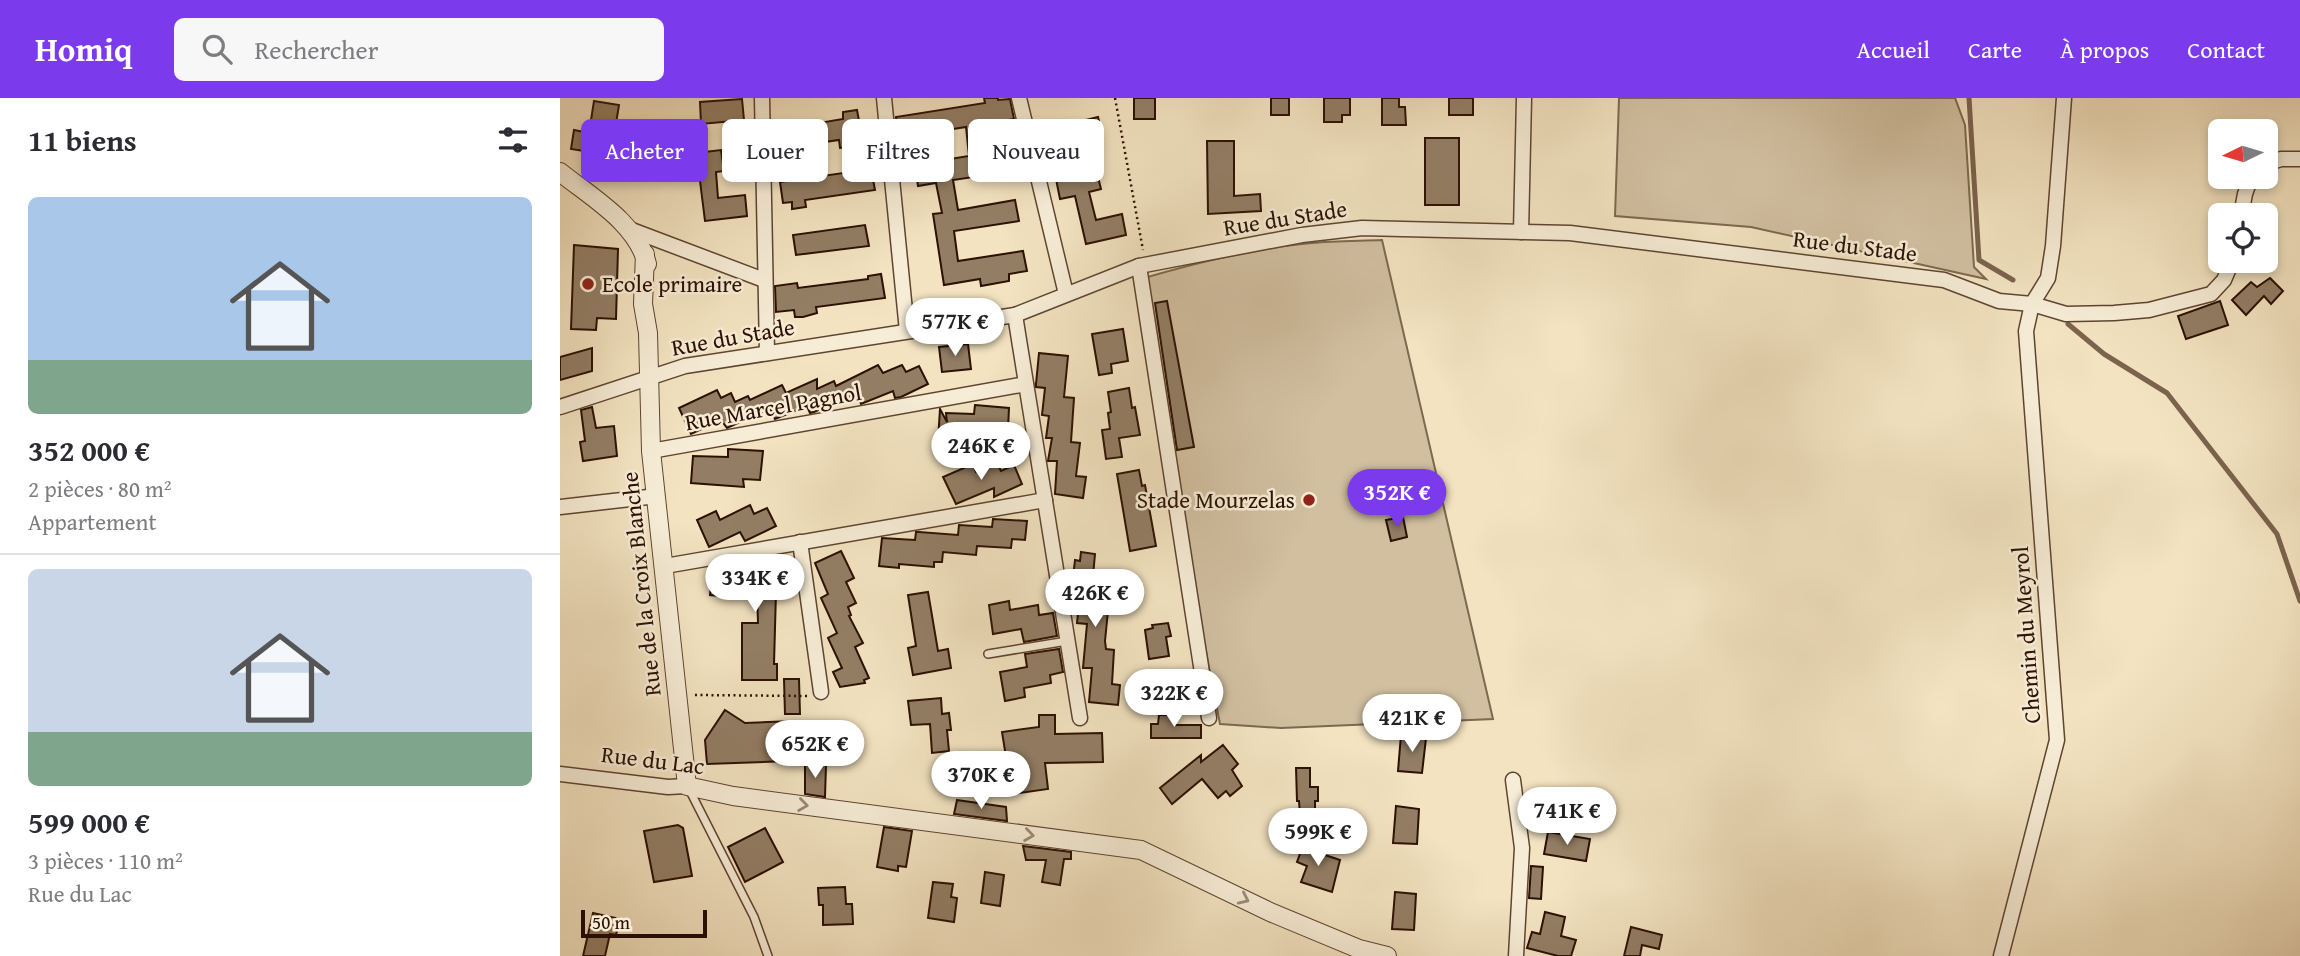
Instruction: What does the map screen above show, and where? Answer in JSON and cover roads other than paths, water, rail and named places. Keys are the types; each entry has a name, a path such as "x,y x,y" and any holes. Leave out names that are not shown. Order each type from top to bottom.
{"street":[{"path":"762,98 767,353"},
{"path":"884,98 907,331"},
{"path":"1019,98 1066,294"},
{"path":"1521,232 1524,98"},
{"name":"Chemin du Meyrol","path":"2001,956 2057,740 2025,331 2032,304 2048,278 2053,246 2064,98"},
{"path":"2278,160 2300,159"},
{"path":"560,172 629,229 764,279"},
{"name":"Rue de la Croix Blanche","path":"629,229 645,254 643,304 648,333 651,452 687,786"},
{"name":"Rue du Stade","path":"560,407 685,366 1015,315 1142,266 1302,235 1362,229 1570,233 1944,280 1998,301 2032,304 2066,314 2149,310 2190,301 2211,294 2227,273"},
{"path":"1142,266 1209,718"},
{"path":"1015,315 1080,719"},
{"name":"Rue Marcel Pagnol","path":"651,452 1026,384"},
{"path":"560,507 657,496"},
{"path":"665,566 1045,500"},
{"path":"800,542 821,692"},
{"name":"Rue du Lac","path":"560,774 668,787 687,786 733,796 1141,850 1270,912 1359,949 1387,956"},
{"path":"1513,780 1522,848 1516,956"}],"lane":[{"path":"988,654 1067,640"},
{"path":"687,786 754,918 768,956"}],"waterway":[{"path":"1969,98 1979,260 2013,280"},
{"path":"2068,324 2104,354 2167,393 2277,534 2300,601"}],"place":[{"name":"Ecole primaire","path":"588,284"},
{"name":"Stade Mourzelas","path":"1309,500"}]}
